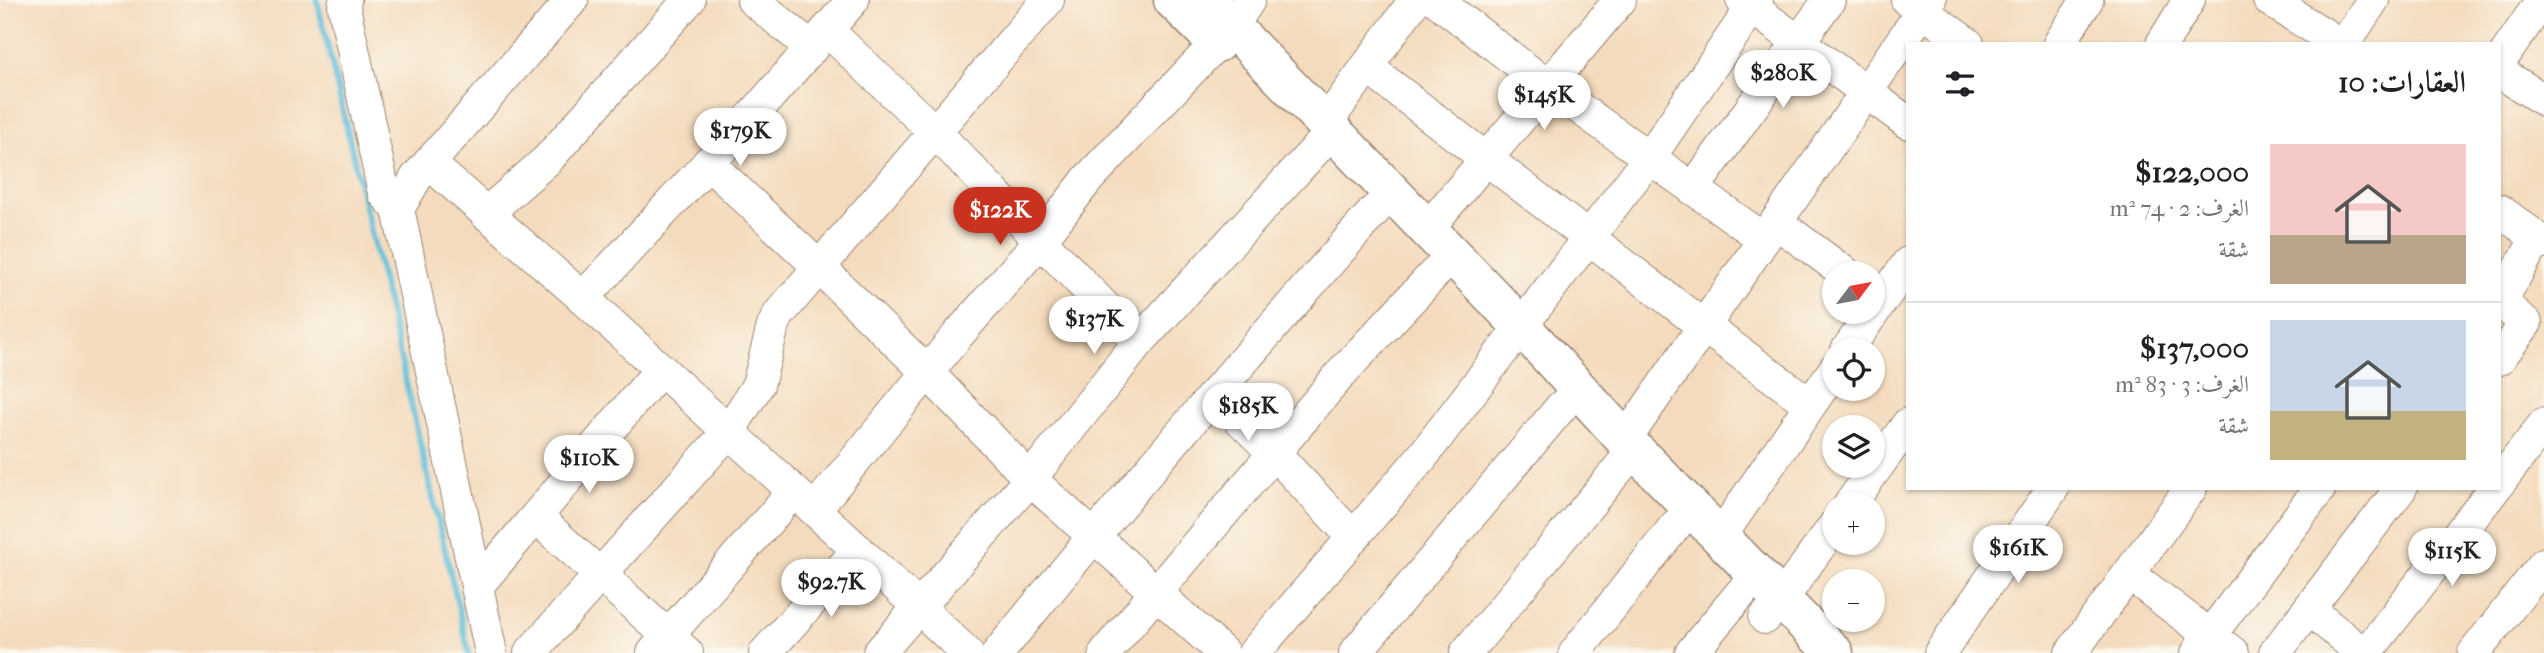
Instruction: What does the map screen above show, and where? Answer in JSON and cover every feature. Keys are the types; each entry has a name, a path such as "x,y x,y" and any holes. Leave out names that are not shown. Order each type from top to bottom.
{"main road":[{"path":"1173,0 1233,23"},
{"path":"1206,0 1233,23 1322,135 1376,209 1436,272 1514,337 1626,452 1720,537 1799,653"},
{"path":"1322,135 1428,228 1514,337 1562,406 1626,452 1676,525 1763,603 1834,653"}],"street":[{"path":"345,0 346,20 384,193 398,209 491,653"},
{"path":"398,209 405,193 429,163 572,0"},
{"path":"486,214 547,160 689,0"},
{"path":"753,0 820,39 936,133 1139,342"},
{"path":"583,298 709,163 853,0"},
{"path":"530,653 729,431 758,385 773,326 779,314 1048,0"},
{"path":"879,653 1030,479 1139,342 1322,135 1415,0"},
{"path":"1436,0 1548,86 1693,189 1824,261"},
{"path":"1428,228 1620,0"},
{"path":"1693,189 1829,0"},
{"path":"2060,42 2087,0"},
{"path":"2163,42 2189,0"},
{"path":"2269,0 2339,42"},
{"path":"2343,42 2373,0"},
{"path":"1254,653 1422,457 1514,337 1649,158 1750,2 1800,43 1906,122"},
{"path":"1466,653 1626,452 1702,325 1866,93 1920,4 1966,42"},
{"path":"2501,59 2528,5"},
{"path":"536,517 600,576 669,648 927,372 1040,241 1088,179 1233,23"},
{"path":"1367,67 1702,325 1810,404"},
{"path":"2501,73 2544,100"},
{"path":"429,163 661,369 967,653"},
{"path":"709,163 927,372 1030,479 1223,653"},
{"path":"998,653 1094,534 1213,394 1376,209"},
{"path":"2501,211 2541,241 2506,292 2505,300 2507,307 2535,330 2502,350"},
{"path":"1885,288 1906,266"},
{"path":"1105,653 1345,369 1436,272"},
{"path":"477,586 661,369"},
{"path":"1720,537 1822,386"},
{"path":"1213,394 1274,453 1353,537"},
{"path":"1355,653 1562,406"},
{"path":"2501,480 2544,424"},
{"path":"1859,492 1906,427"},
{"path":"1940,653 2052,490"},
{"path":"2071,653 2190,490"},
{"path":"2129,574 2213,647 2319,490"},
{"path":"2275,653 2399,490"},
{"path":"2309,609 2364,653 2493,490"},
{"path":"1575,653 1676,525"},
{"path":"1691,653 1763,603 1822,539"},
{"path":"765,653 859,550"},
{"path":"2474,653 2544,564"}],"waterway":[{"path":"317,0 469,653"}]}
